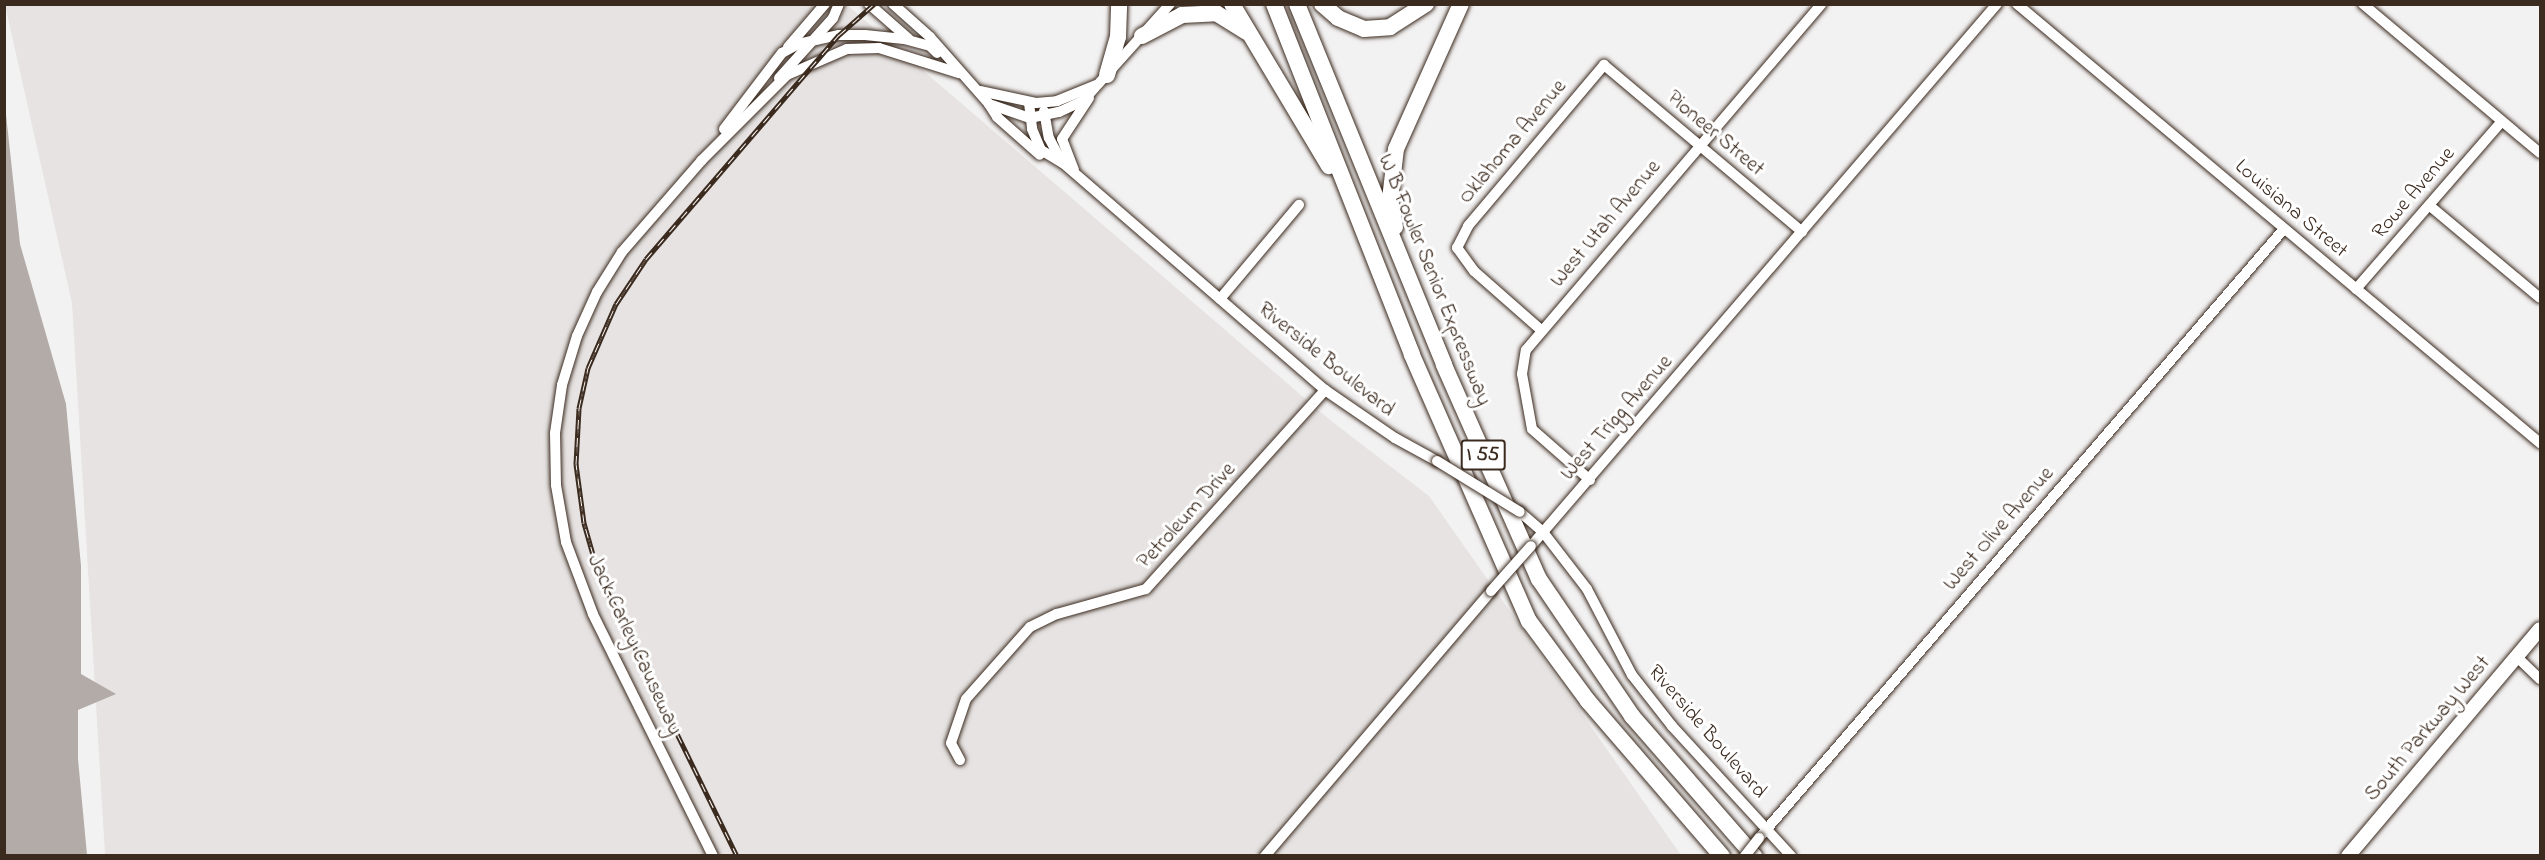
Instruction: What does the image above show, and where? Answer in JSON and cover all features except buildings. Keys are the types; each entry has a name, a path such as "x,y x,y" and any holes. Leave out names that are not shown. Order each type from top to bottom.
{"highway":[{"path":"1101,80 1118,37 1119,4"},
{"path":"1232,4 1257,42 1357,214"},
{"name":"I 55","path":"1274,4 1412,355 1529,621 1588,701 1722,855"},
{"name":"W B Fowler Senior Expressway","path":"1297,4 1401,260 1539,579 1632,716 1754,855"},
{"path":"1322,4 1338,18 1365,29 1390,27 1426,4"},
{"path":"1401,260 1390,199 1396,149 1461,4"},
{"path":"1142,36 1182,15 1216,13 1237,23 1257,42"}],"main road":[{"name":"South Parkway West","path":"2348,855 2541,629"}],"street":[{"name":"Jack Carley Causeway","path":"713,855 590,605 566,543 556,485 555,444 562,385 577,336 597,292 622,252 701,160 782,53 825,4"},
{"path":"772,87 833,18 839,4"},
{"path":"869,4 937,64"},
{"path":"893,4 930,37 959,73"},
{"path":"1077,176 1062,139 1101,80 1170,4"},
{"name":"West Utah Avenue","path":"1590,480 1541,440 1527,416 1522,358 1541,330 1821,4"},
{"name":"West Trigg Avenue","path":"1265,855 1543,531 1590,480 1997,4"},
{"name":"Louisiana Street","path":"2017,4 2541,443"},
{"path":"2363,4 2501,122 2541,153"},
{"path":"782,53 812,41 839,35 911,41 930,46 980,91 997,117 1037,152 1077,176"},
{"name":"Jack Carley Causeway","path":"701,160 772,87 819,58 847,49 879,48 937,64 959,73"},
{"name":"Pioneer Street","path":"1604,65 1802,232"},
{"name":"Oklahoma Avenue","path":"1541,330 1474,271 1457,248 1468,226 1604,65"},
{"path":"980,91 1029,103 1043,102 1101,80"},
{"path":"989,104 1030,118 1045,116 1077,105 1090,96"},
{"name":"Riverside Boulevard","path":"1043,102 1049,138 1063,163"},
{"name":"Riverside Boulevard","path":"1029,103 1030,118 1041,150 1063,163 1325,390 1395,438 1520,512 1543,531 1587,589 1632,675 1763,834 1791,855"},
{"name":"Rowe Avenue","path":"2356,289 2501,122"},
{"path":"1220,299 1299,204"},
{"path":"2430,206 2541,298"},
{"name":"West Olive Avenue","path":"1745,855 2284,229"},
{"name":"Petroleum Drive","path":"960,760 951,743 966,699 1030,627 1057,614 1146,589 1325,390"},
{"path":"2517,657 2541,679"}],"shaded area":[{"path":"5,5 847,5 1330,420 1429,496 1681,855 105,855 72,303"},
{"path":"5,105 20,244 66,404 81,566 81,674 116,694 78,710 78,759 87,855 5,855"}],"railway":[{"path":"737,856 598,572 584,523 576,464 579,408 588,368 616,304 646,259 839,35 874,4"}]}
